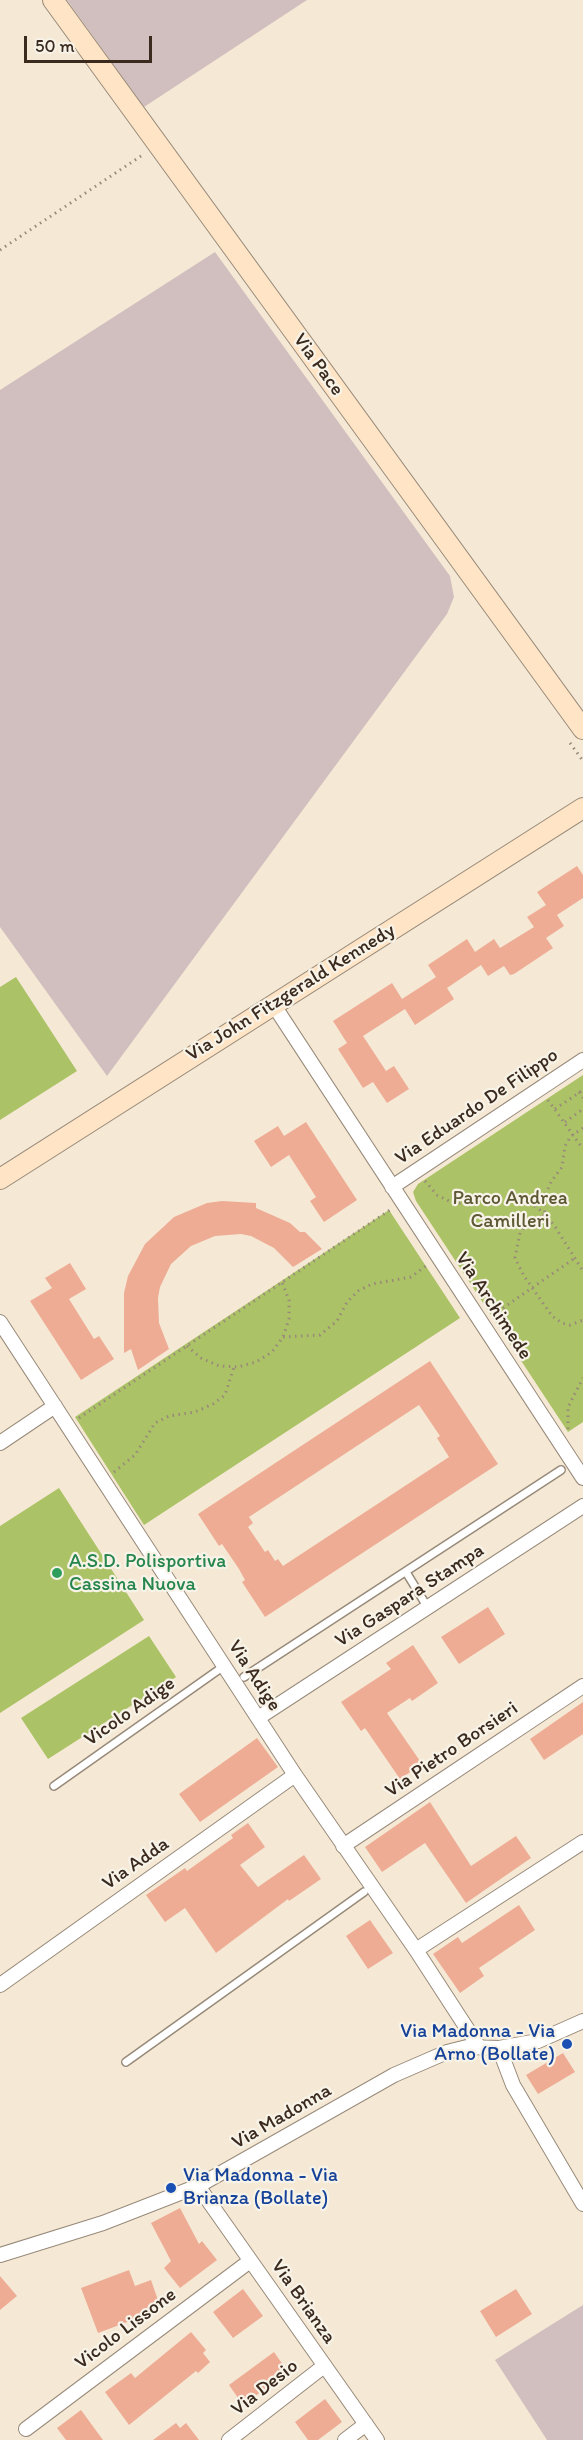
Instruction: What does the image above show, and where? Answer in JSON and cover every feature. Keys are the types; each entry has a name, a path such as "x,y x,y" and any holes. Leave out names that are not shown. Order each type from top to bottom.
{"street":[{"name":"Via Pace","path":"53,0 583,729"},
{"name":"Via John Fitzgerald Kennedy","path":"0,1179 583,808"},
{"name":"Via Archimede","path":"273,1004 583,1478"},
{"name":"Via Eduardo De Filippo","path":"392,1187 583,1060"},
{"name":"Via Adige","path":"0,1322 343,1846 368,1890 416,1950 479,2047"},
{"path":"0,1443 55,1406"},
{"name":"Via Gaspara Stampa","path":"258,1718 583,1506"},
{"name":"Via Pietro Borsieri","path":"343,1846 583,1686"},
{"name":"Via Adda","path":"0,1985 295,1775"},
{"path":"416,1950 583,1842"},
{"name":"Via Madonna","path":"0,2255 103,2223 198,2186 394,2075 447,2052 479,2047 499,2048 538,2041 583,2020"},
{"path":"499,2048 513,2085 583,2204"},
{"name":"Via Brianza","path":"198,2186 377,2440"},
{"name":"Vicolo Lissone","path":"26,2429 250,2261"},
{"name":"Via Desio","path":"229,2440 324,2366"},
{"path":"345,2440 366,2424"}],"lane":[{"path":"244,1677 561,1470"},
{"path":"406,1572 428,1608"},
{"name":"Vicolo Adige","path":"54,1786 224,1666"},
{"path":"126,2062 368,1890"}],"path":[{"path":"0,250 158,144"},
{"path":"555,1109 581,1091 583,1098"},
{"path":"546,1096 583,1148"},
{"path":"564,1122 583,1109"},
{"path":"545,1215 543,1198 562,1167 564,1149 573,1135 583,1128"},
{"path":"423,1177 430,1190 449,1201 460,1203 495,1197 520,1199 539,1209 554,1225 583,1271"},
{"path":"68,1426 403,1203"},
{"path":"545,1215 527,1224 520,1233 516,1249 518,1265 552,1316 570,1325 583,1320"},
{"path":"283,1337 320,1335 337,1321 347,1302 358,1291 372,1284 411,1277 438,1258"},
{"path":"490,1317 575,1258"},
{"path":"187,1346 201,1358 219,1366 234,1367 256,1362 272,1352 283,1337 289,1319 289,1300 282,1282"},
{"path":"102,1479 121,1468 135,1455 156,1422 169,1416 195,1412 213,1404 225,1395 234,1367"},
{"path":"565,1432 569,1426 568,1407 583,1378"}],"shaded area":[{"path":"67,0 307,0 144,107"},
{"path":"215,252 450,576 454,597 447,614 107,1076 0,927 0,390"},
{"path":"583,2305 583,2440 547,2440 495,2360"}],"green space":[{"path":"16,977 77,1071 0,1120 0,987"},
{"name":"Parco Andrea Camilleri","path":"583,1075 583,1422 568,1432 416,1201 413,1192 418,1184"},
{"path":"389,1210 460,1318 144,1525 75,1417"},
{"name":"A.S.D. Polisportiva Cassina Nuova","path":"59,1488 144,1620 0,1713 0,1526"},
{"path":"149,1636 176,1677 48,1759 21,1718"}],"building":[{"path":"577,866 583,875 583,898 557,915 564,926 546,938 553,948 510,975 504,966 488,976 481,965 447,988 454,999 415,1025 405,1009 363,1036 386,1071 394,1066 409,1089 387,1103 373,1082 363,1088 338,1049 347,1043 333,1021 392,983 402,999 436,977 428,965 467,939 475,952 494,939 500,948 534,927 527,917 546,905 537,892"},
{"path":"306,1122 357,1200 324,1222 310,1201 316,1197 289,1155 271,1167 254,1141 278,1126 284,1136"},
{"path":"222,1201 256,1203 256,1208 290,1223 300,1232 305,1232 322,1249 293,1267 274,1248 251,1236 241,1234 215,1236 191,1246 171,1264 160,1287 159,1323 169,1349 138,1370 131,1349 124,1353 124,1293 128,1276 145,1244 174,1217 207,1203"},
{"path":"70,1263 86,1289 69,1299 94,1339 99,1336 114,1359 81,1380 30,1301 52,1288 45,1278"},
{"path":"430,1361 498,1464 265,1617 242,1582 245,1580 239,1569 222,1544 219,1546 198,1514","holes":["419,1405 440,1436 437,1438 449,1457 283,1566 278,1559 275,1561 268,1550 265,1552 248,1527 253,1523 249,1517"]},
{"path":"488,1607 505,1634 459,1664 441,1637"},
{"path":"413,1645 438,1683 412,1701 410,1698 387,1713 422,1764 400,1779 365,1728 361,1731 341,1702 391,1669 386,1663"},
{"path":"583,1702 583,1734 544,1760 530,1739"},
{"path":"257,1738 278,1767 200,1822 179,1794"},
{"path":"430,1802 471,1866 516,1836 531,1858 466,1903 425,1843 382,1872 365,1847"},
{"path":"248,1823 265,1847 240,1865 258,1887 304,1855 321,1879 289,1901 288,1899 216,1953 185,1908 165,1922 146,1895 185,1868 187,1871 233,1838 231,1835"},
{"path":"519,1905 535,1930 479,1968 484,1976 460,1993 433,1954 458,1937 462,1943"},
{"path":"370,1920 393,1953 368,1969 346,1936"},
{"path":"563,2053 575,2072 538,2094 526,2075"},
{"path":"180,2208 199,2244 202,2241 217,2260 180,2288 164,2268 171,2261 151,2223"},
{"path":"129,2270 135,2286 151,2280 160,2306 145,2312 146,2315 98,2333 81,2288"},
{"path":"0,2276 17,2296 0,2310"},
{"path":"243,2289 263,2316 233,2338 213,2312"},
{"path":"516,2289 532,2314 496,2337 480,2311"},
{"path":"191,2332 206,2350 203,2353 210,2362 129,2425 105,2392 131,2373 135,2378"},
{"path":"274,2352 288,2372 243,2405 229,2385"},
{"path":"325,2399 342,2422 318,2440 308,2440 295,2422"},
{"path":"81,2410 103,2440 66,2440 57,2428"},
{"path":"176,2423 180,2428 186,2423 199,2440 153,2440"}],"place":[{"name":"A.S.D. Polisportiva Cassina Nuova","path":"57,1573"},
{"name":"Via Madonna - Via Arno (Bollate)","path":"567,2044"},
{"name":"Via Madonna - Via Brianza (Bollate)","path":"171,2188"}]}
